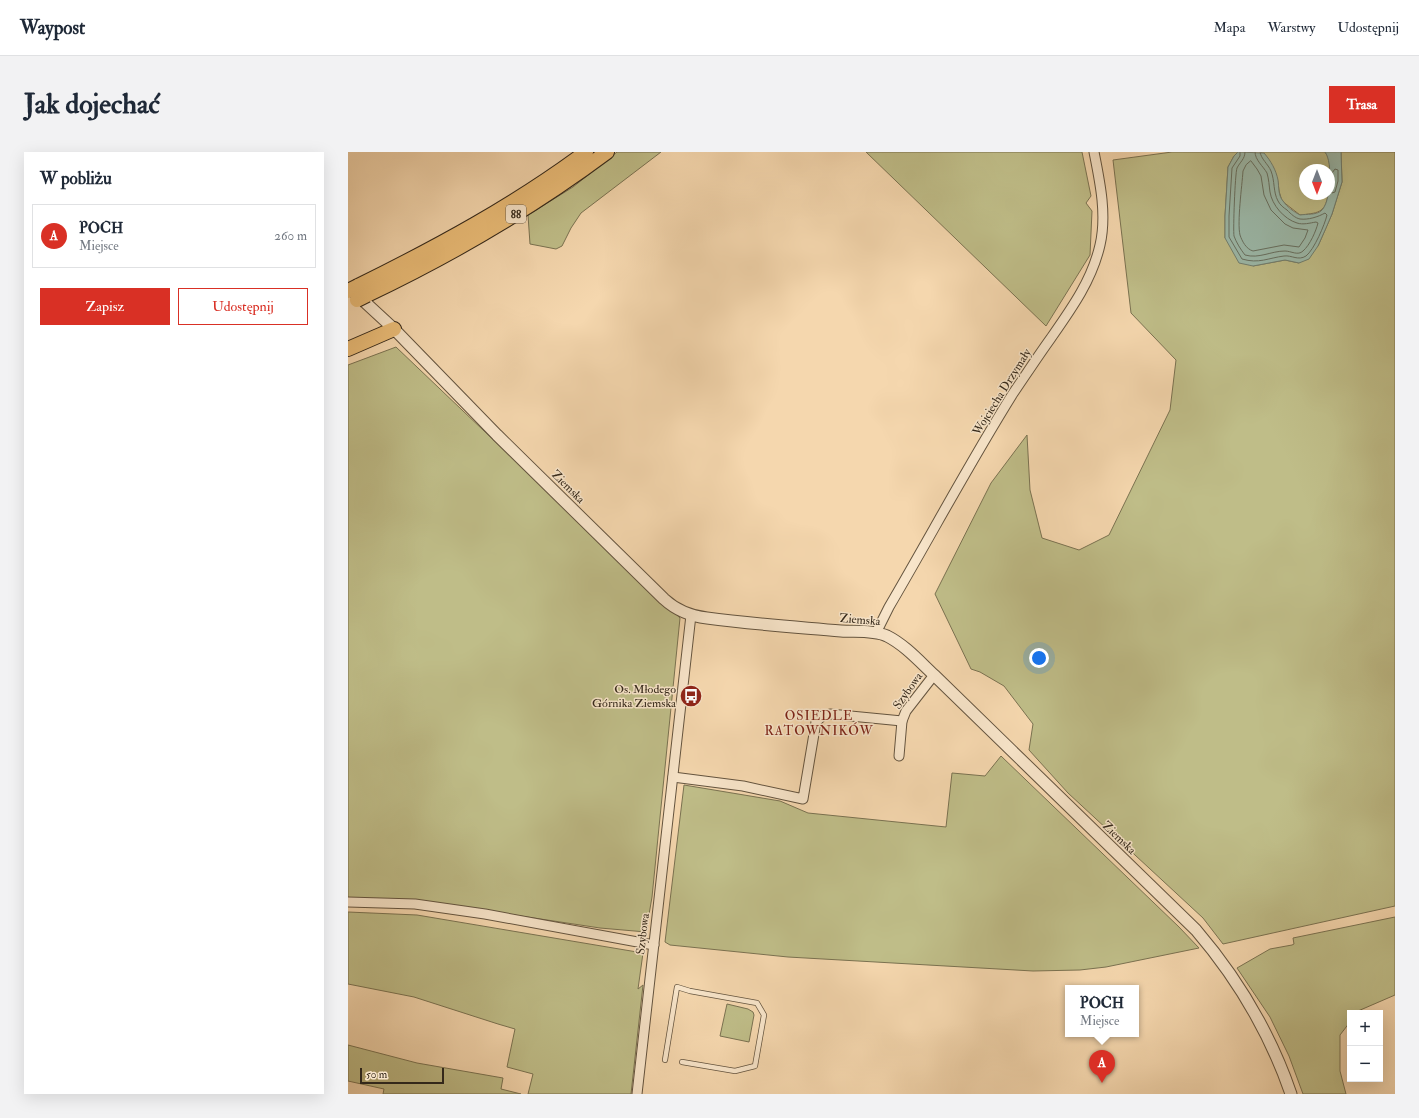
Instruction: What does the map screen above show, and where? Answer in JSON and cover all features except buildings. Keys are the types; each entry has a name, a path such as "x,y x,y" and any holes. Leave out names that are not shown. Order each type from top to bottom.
{"main road":[{"name":"88","path":"354,294 534,188 586,152"},
{"name":"88","path":"354,294 420,269 467,243 539,200 607,152"},
{"path":"348,349 394,329"}],"street":[{"name":"Wojciecha Drzymały","path":"876,633 1003,411 1088,281 1101,244 1103,221 1101,192 1094,152"},
{"name":"Ziemska","path":"354,294 394,329 493,431 664,599 675,608 691,615 731,621 844,632 876,633 885,635 895,640 934,675 1196,930 1209,946 1259,1018 1291,1094"},
{"name":"Szybowa","path":"637,1094 691,615"},
{"name":"Szybowa","path":"899,756 902,721 906,711 934,675"},
{"name":"Szybowa","path":"673,777 743,786 803,799 816,722 822,716 830,714 902,721"},
{"path":"348,902 415,904 486,914 654,945"}],"lane":[{"path":"665,1060 677,987 757,1003 764,1015 755,1066 735,1070 682,1062"}],"shaded area":[{"path":"617,152 661,152 581,213 562,246 556,249 530,244 528,215 573,187"},
{"path":"866,152 1082,152 1091,196 1086,203 1092,211 1090,255 1046,326"},
{"path":"1172,152 1238,152 1228,167 1225,238 1253,266 1285,260 1299,263 1318,246 1332,214 1342,182 1341,152 1395,152 1395,906 1223,944 1203,918 1068,793 1029,750 1033,724 1004,686 980,672 971,669 935,594 991,483 1027,435 1030,490 1042,538 1079,550 1109,535 1170,410 1176,360 1131,313 1113,160"},
{"path":"1261,152 1325,152 1328,156 1330,164 1299,164 1299,200 1327,200 1325,205 1319,211 1300,215 1282,201 1278,182"},
{"path":"396,347 680,618 652,897 646,932 600,928 448,905 348,899 348,365"},
{"path":"1001,756 1199,948 1106,967 1080,970 1033,971 788,957 670,945 665,942 684,785 780,801 808,813 946,827 952,773 985,776"},
{"path":"348,912 417,915 643,953 638,989 643,985 631,1094 528,1094 533,1074 507,1067 515,1029 414,997 348,984"},
{"path":"1395,917 1395,995 1360,1010 1347,1010 1347,1026 1340,1035 1340,1071 1346,1094 1303,1094 1289,1056 1270,1017 1237,968 1270,949 1294,944 1293,938"},
{"path":"727,1004 748,1009 753,1012 754,1015 749,1042 720,1036"},
{"path":"348,1045 417,1063 503,1078 501,1089 521,1094 383,1094 384,1089 348,1081"}],"water":[{"path":"1238,152 1264,153 1271,162 1276,173 1281,199 1293,211 1300,215 1317,213 1321,211 1327,200 1335,200 1335,164 1329,164 1328,157 1325,152 1341,152 1342,182 1326,228 1318,246 1309,259 1299,263 1285,260 1253,266 1239,263 1225,238 1228,167"}],"place":[{"name":"Os. Młodego Górnika Ziemska","path":"691,696"},
{"name":"POCH","path":"1102,1083"}],"district":[{"name":"OSIEDLE RATOWNIKÓW","path":"819,724"}]}
